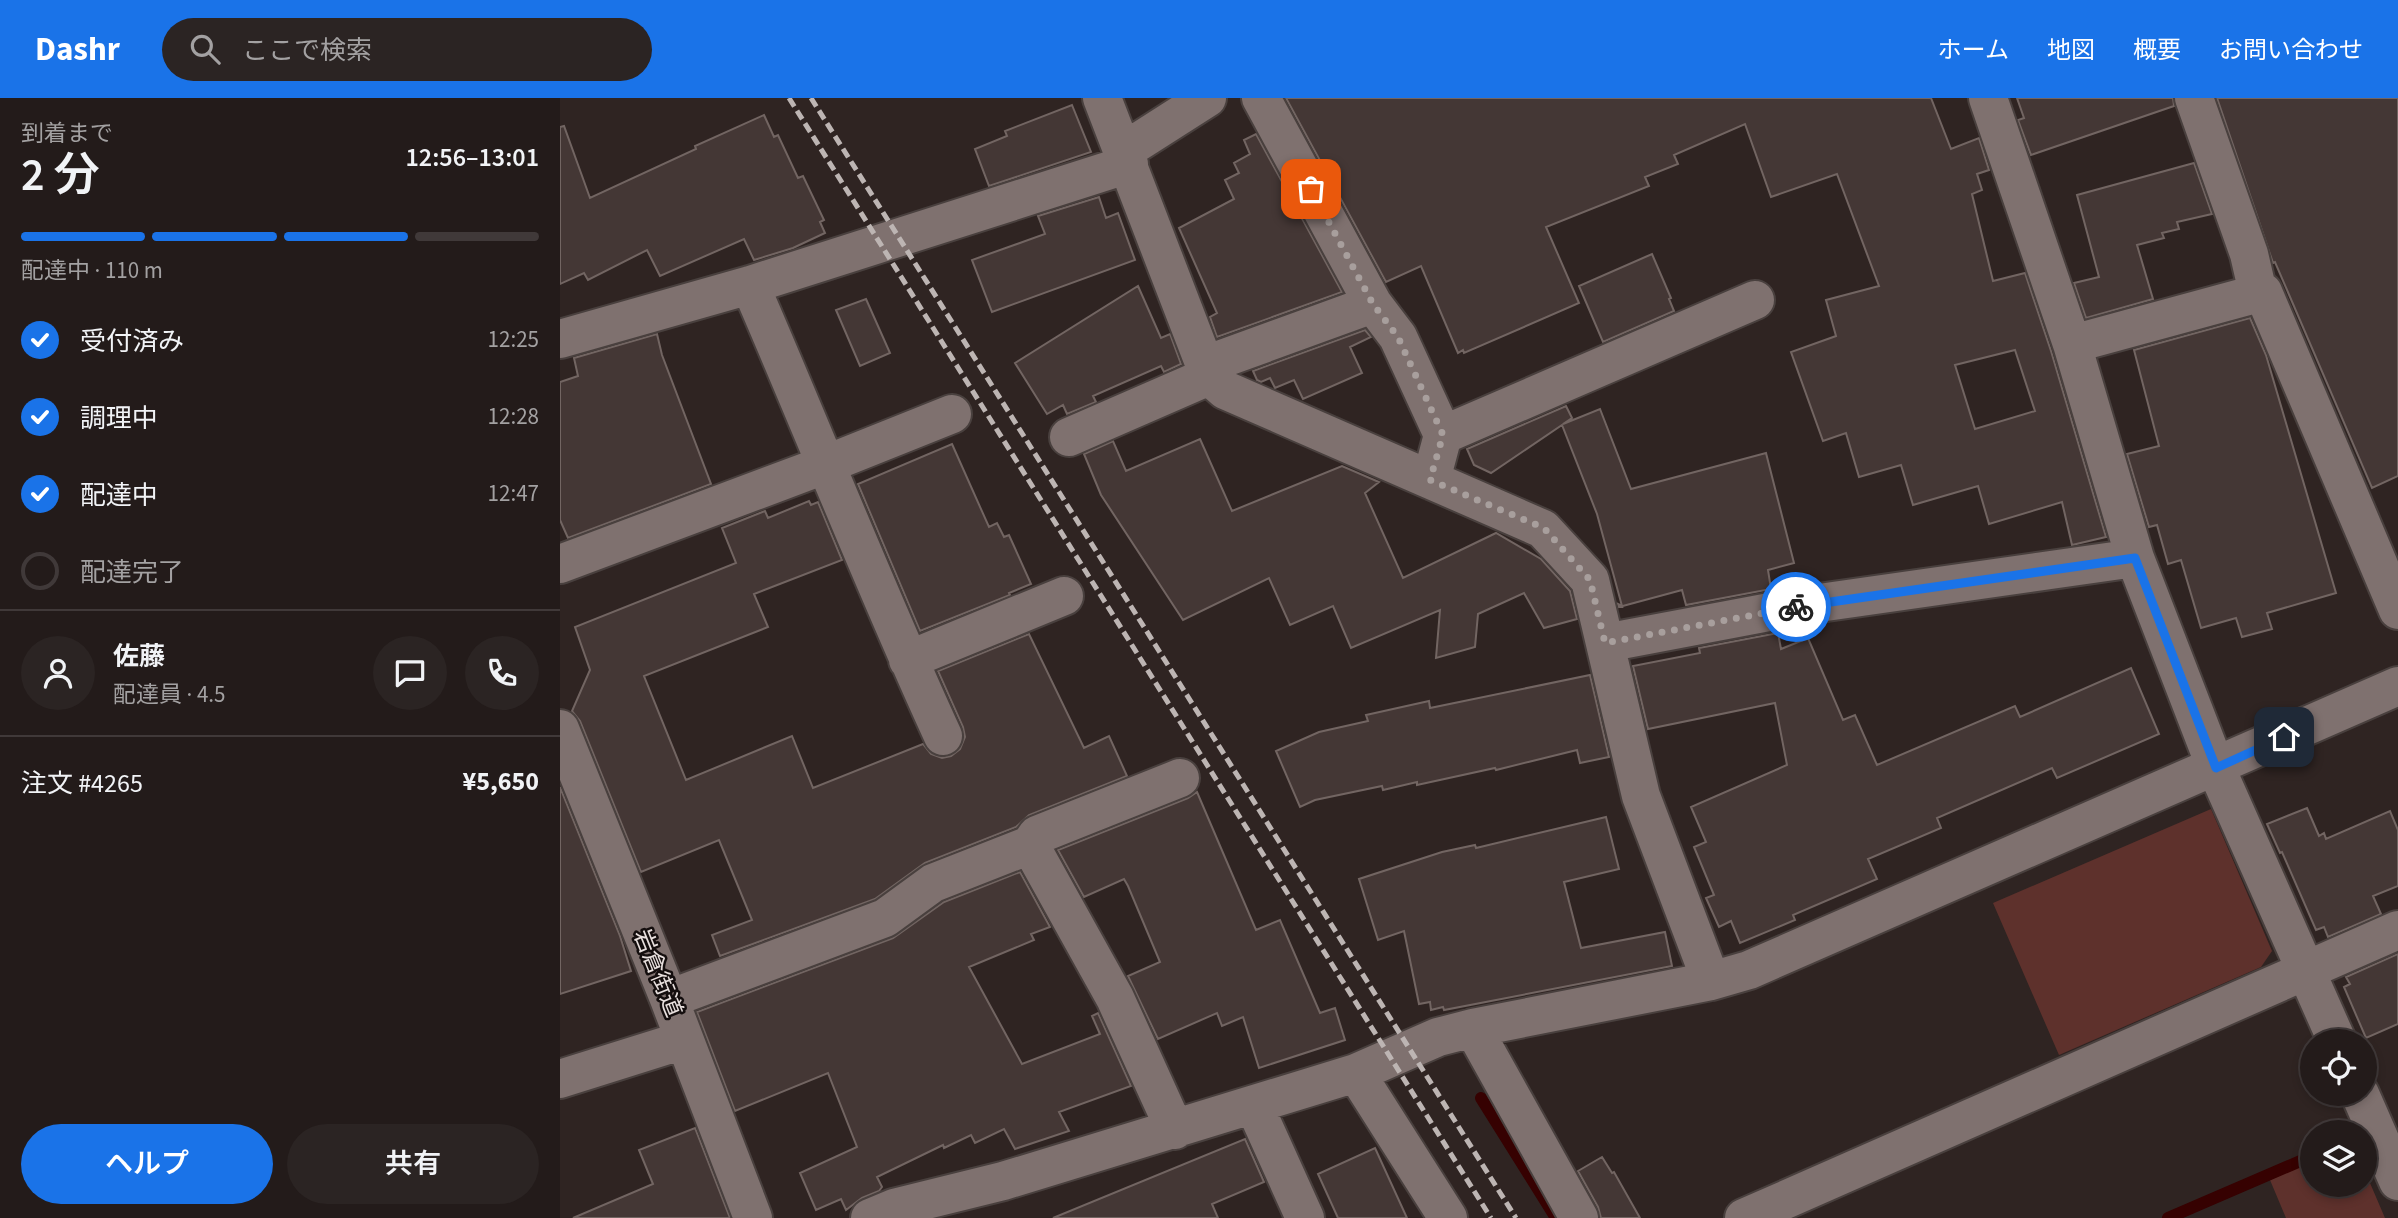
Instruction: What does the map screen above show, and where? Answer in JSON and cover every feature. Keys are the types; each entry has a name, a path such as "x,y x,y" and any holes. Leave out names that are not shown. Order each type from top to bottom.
{"street":[{"path":"1102,98 1207,371 1226,390 1544,528 1590,580 1641,796 1711,981"},
{"path":"560,340 750,285 1126,158 1207,98"},
{"path":"1261,98 1373,304 1398,337 1443,435 1430,480"},
{"path":"1988,98 2072,344 2135,558 2216,768 2332,1029"},
{"path":"2194,98 2249,254 2258,293"},
{"path":"750,285 828,464 908,660 943,736"},
{"path":"2072,344 2263,292 2398,610"},
{"path":"1443,435 1755,300"},
{"path":"1069,437 1207,371 1373,304"},
{"path":"560,564 828,464 952,414"},
{"path":"1605,643 1812,604 2135,558"},
{"path":"908,660 1064,596"},
{"path":"870,1218 894,1208 1003,1181 1356,1073 1437,1037 1711,981 1749,970 2216,768 2398,686"},
{"name":"岩倉街道","path":"560,729 669,999 753,1218"},
{"path":"669,999 885,918 933,883 1030,845 1037,835 1180,778"},
{"path":"1030,845 1115,998 1175,1129"},
{"path":"1744,1218 2398,930"},
{"path":"1474,1028 1579,1218"},
{"path":"560,1079 684,1040"},
{"path":"1356,1073 1448,1218"},
{"path":"1254,1105 1305,1218"},
{"path":"2365,1106 2398,1181"}],"shaded area":[{"path":"2211,809 2272,951 2261,967 2059,1055 1993,903"},
{"path":"2300,1166 2300,1197 2376,1197 2385,1218 2286,1218 2270,1180"}],"building":[{"path":"1286,98 1931,98 1951,149 1979,138 1989,170 1977,174 1982,190 1972,194 1993,281 2025,273 2106,537 2072,545 2062,502 1989,524 1978,486 1913,505 1901,465 1859,477 1846,433 1823,441 1791,352 1836,336 1826,300 1879,286 1837,174 1771,197 1745,124 1674,155 1678,164 1645,177 1649,186 1546,227 1579,303 1464,353 1463,350 1458,353 1421,266 1386,282","holes":["2015,350 2035,411 1975,429 1955,365"]},
{"path":"2017,98 2173,98 2174,106 2031,155 2018,120 2024,118"},
{"path":"2217,98 2398,98 2398,476 2372,488 2275,262 2273,263"},
{"path":"1072,105 1091,152 989,186 975,149 1007,136 1005,131"},
{"path":"764,115 774,137 778,135 798,178 803,176 824,220 820,222 825,233 793,248 754,260 744,239 660,276 647,250 588,280 584,273 560,284 560,127 564,126 590,198"},
{"path":"1256,134 1342,292 1217,337 1210,317 1217,313 1179,228 1234,199 1225,180 1239,173 1234,163 1250,154 1244,140"},
{"path":"2194,163 2212,214 2177,222 2179,229 2162,233 2164,238 2137,245 2153,299 2086,318 2074,283 2099,277 2077,195"},
{"path":"1099,197 1106,218 1118,213 1135,260 992,312 972,260 1045,234 1038,216"},
{"path":"1652,254 1674,311 1603,342 1579,286"},
{"path":"1138,286 1161,338 1170,334 1181,364 1164,372 1161,366 1093,396 1096,402 1067,414 1063,405 1047,414 1015,363"},
{"path":"866,299 890,353 860,366 836,310"},
{"path":"2250,318 2266,355 2336,593 2267,613 2272,629 2242,637 2236,618 2201,628 2181,560 2168,564 2157,525 2149,527 2127,454 2159,446 2134,350"},
{"path":"1365,330 1371,337 1350,347 1362,373 1303,399 1294,380 1275,388 1270,378 1261,382 1253,371"},
{"path":"657,334 662,355 711,484 568,538 560,520 560,382 578,376 574,358"},
{"path":"1566,406 1572,418 1563,424 1600,409 1631,489 1766,453 1794,563 1768,570 1771,589 1686,605 1682,590 1619,607 1618,604 1622,606 1597,514 1562,425 1491,473 1474,465 1467,449"},
{"path":"1200,439 1232,511 1342,466 1379,482 1365,493 1403,578 1496,533 1541,559 1570,591 1577,619 1544,628 1524,593 1478,614 1475,647 1436,658 1440,610 1351,648 1333,606 1290,625 1269,578 1183,620 1101,495 1084,454 1113,441 1126,471"},
{"path":"952,444 989,527 997,523 1004,537 1009,535 1031,584 920,631 858,484"},
{"path":"809,501 811,505 818,502 842,560 754,594 768,627 644,676 686,780 792,736 813,788 923,744 931,754 942,758 951,756 960,749 965,737 938,671 1029,634 1084,748 1109,736 1127,776 1029,815 1016,827 925,863 875,899 720,956 712,935 752,920 719,840 641,872 580,721 572,711 590,670 575,627 736,563 722,528 765,511 768,518"},
{"path":"1778,633 1781,649 1808,638 1843,720 1855,715 1877,765 2015,706 2020,717 2131,668 2159,734 2057,778 2052,768 1937,818 1941,828 1868,859 1877,879 1793,915 1795,920 1740,943 1731,921 1719,927 1706,898 1714,895 1694,847 1706,842 1691,807 1787,765 1775,703 1648,729 1633,666 1700,653 1699,648"},
{"path":"1590,675 1609,757 1580,763 1577,750 1496,770 1495,768 1417,785 1417,782 1383,790 1382,786 1315,800 1300,807 1276,751 1319,732 1368,721 1366,715 1429,701 1430,708"},
{"path":"560,787 620,936 631,971 560,994"},
{"path":"1197,792 1256,930 1280,920 1320,1013 1335,1008 1345,1040 1259,1068 1243,1017 1222,1026 1217,1013 1158,1039 1128,976 1160,962 1128,886 1124,879 1084,897 1058,850"},
{"path":"2307,808 2319,836 2324,833 2326,839 2390,811 2398,830 2398,886 2373,896 2381,914 2328,937 2324,927 2316,930 2267,824"},
{"path":"1606,817 1619,869 1564,882 1581,948 1665,932 1672,966 1444,1010 1443,1007 1431,1010 1430,1002 1419,1004 1404,931 1378,940 1359,879 1442,852 1475,845 1476,848"},
{"path":"1020,872 1050,927 1031,934 1034,940 969,967 1022,1064 1100,1034 1092,1016 1098,1013 1131,1086 1059,1112 1069,1131 1015,1149 1004,1129 975,1143 971,1135 944,1148 943,1145 877,1177 882,1187 879,1191 862,1198 846,1210 841,1199 816,1210 800,1173 857,1147 828,1073 735,1111 697,1012 893,938 944,902"},
{"path":"2398,954 2398,1024 2377,1033 2377,1029 2362,1029 2344,987 2350,984 2346,977"},
{"path":"695,1128 730,1218 573,1218 653,1184 639,1150"},
{"path":"1245,1139 1264,1182 1212,1204 1218,1218 1053,1218"},
{"path":"1375,1148 1407,1218 1338,1218 1318,1174"},
{"path":"1602,1157 1612,1173 1614,1172 1640,1218 1601,1218 1598,1207 1578,1171"}],"waterway":[{"path":"1481,1098 1556,1218"},
{"path":"2168,1218 2300,1161"}],"railway":[{"path":"789,98 1491,1218"},
{"path":"811,98 1516,1218"}],"way so far":[{"path":"1311,189 1373,304 1398,337 1443,435 1430,480 1544,528 1590,580 1605,643 1796,607"}],"route":[{"path":"1796,607 2135,558 2216,768 2284,737"}]}
